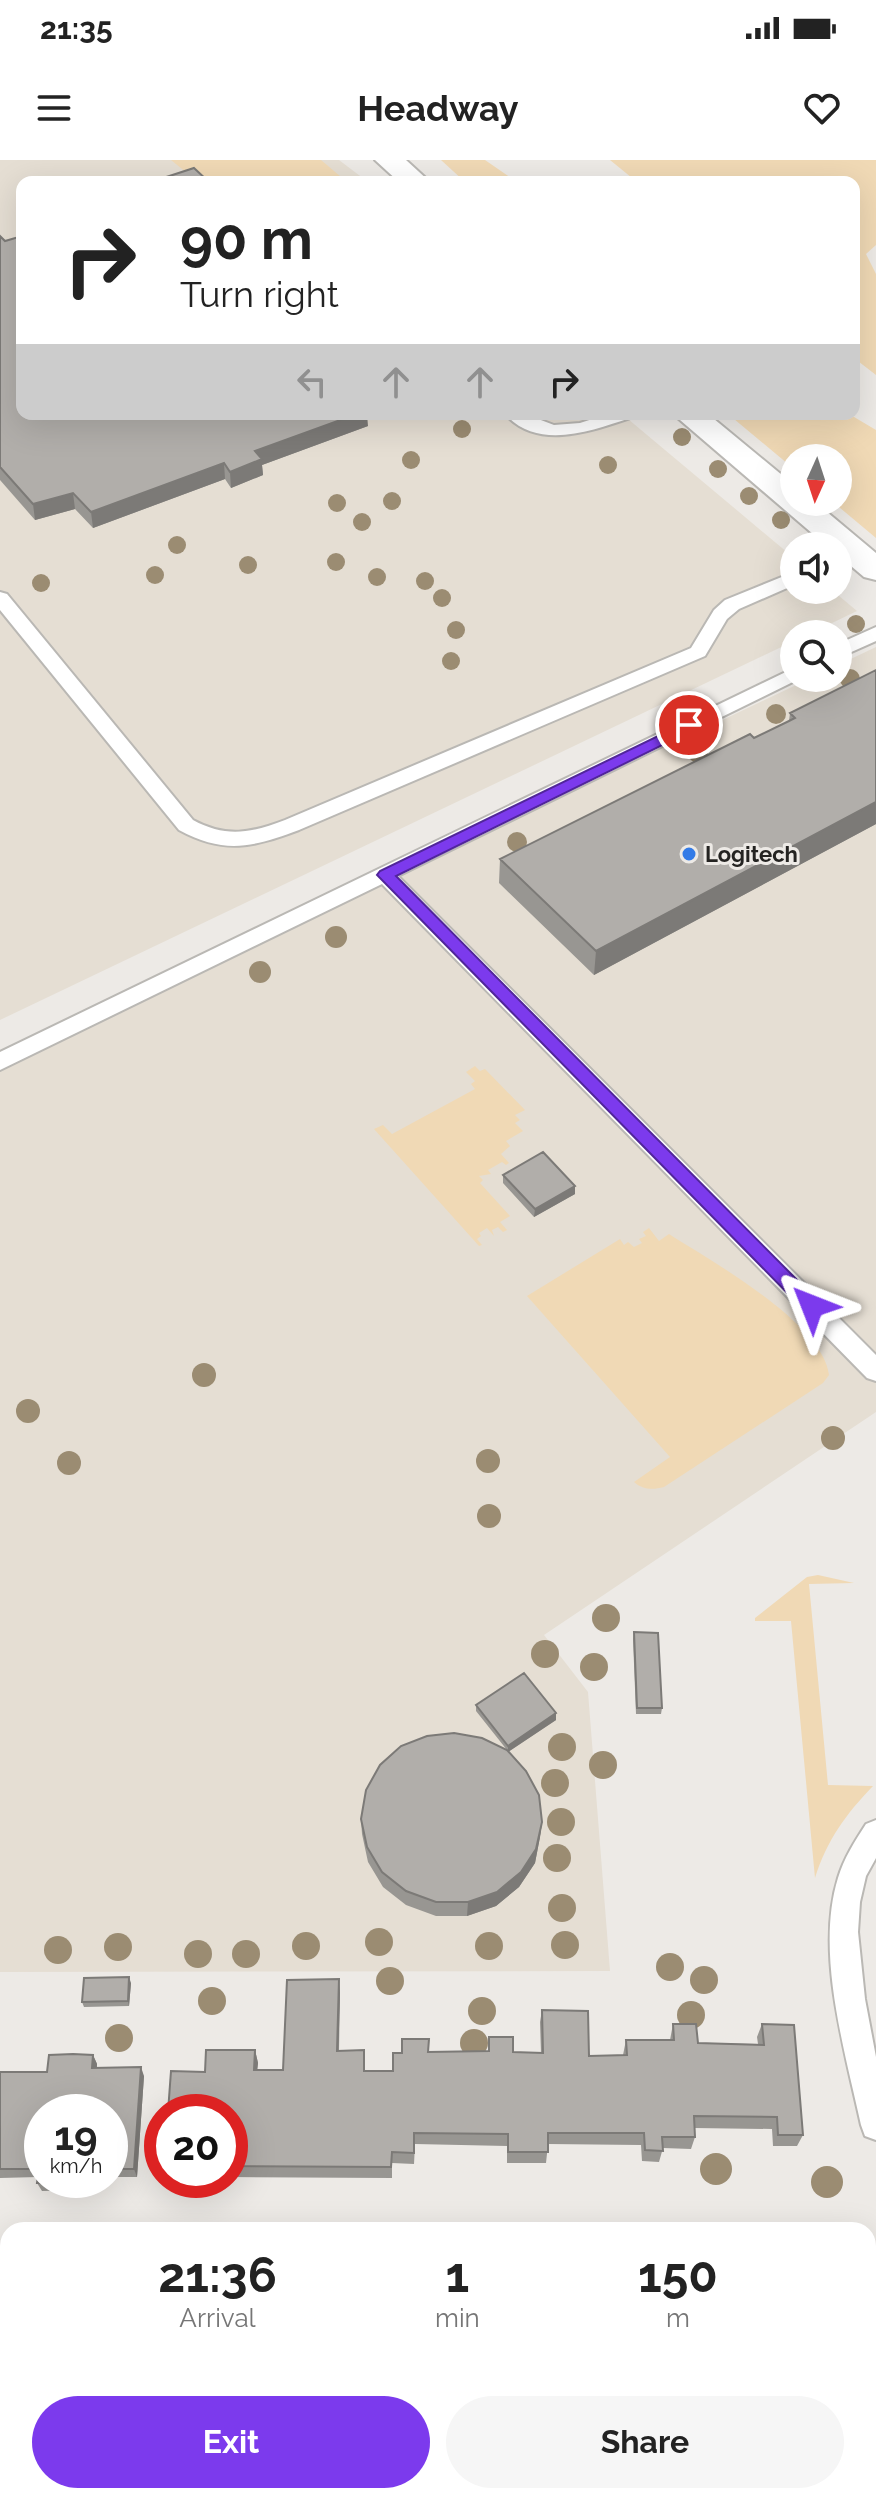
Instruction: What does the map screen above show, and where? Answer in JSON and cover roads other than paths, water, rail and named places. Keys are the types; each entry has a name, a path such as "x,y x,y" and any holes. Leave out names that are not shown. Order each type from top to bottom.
{"main road":[{"path":"389,160 409,176"},
{"path":"696,420 856,561"}],"lane":[{"path":"524,420 540,429 552,431 579,430 607,420"},
{"path":"0,598 186,825 207,838 236,842 292,825 698,652 723,612 780,584"},
{"path":"852,645 876,633"},
{"path":"0,1062 780,681"},
{"path":"385,875 876,1371"},
{"path":"876,1833 851,1878 846,1917 856,2030 876,2125"}],"place":[{"name":"Logitech","path":"689,854"}]}
